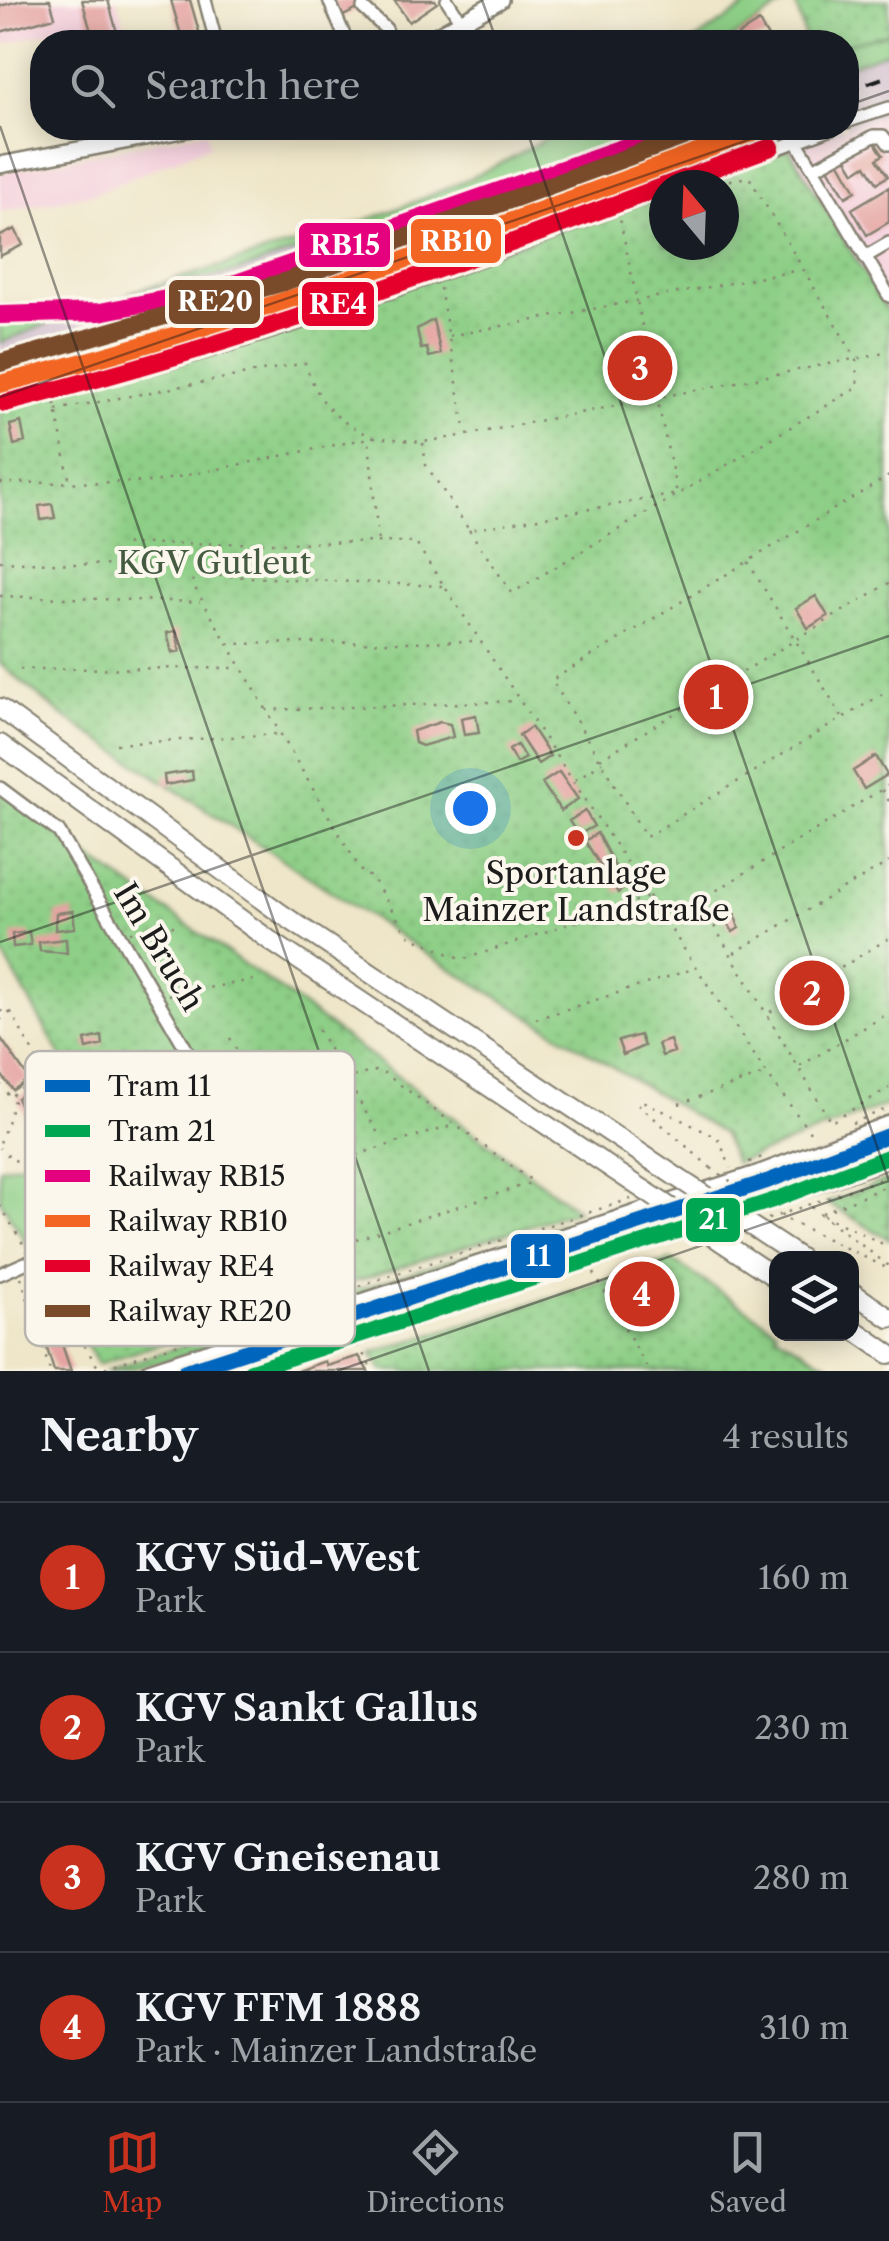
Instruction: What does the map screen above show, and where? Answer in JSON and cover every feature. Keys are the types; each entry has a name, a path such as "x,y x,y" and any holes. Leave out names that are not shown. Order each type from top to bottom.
{"highway":[{"path":"0,708 280,913 789,1251"},
{"path":"0,744 272,942 769,1273"},
{"path":"859,1297 889,1318"},
{"path":"859,1333 889,1354"}],"main road":[{"path":"448,30 500,0"},
{"path":"0,165 112,140"},
{"path":"355,1305 817,1152 889,1124"},
{"path":"355,1334 732,1215 889,1159"},
{"path":"149,1371 227,1346"},
{"path":"238,1371 317,1346"}],"street":[{"path":"204,0 213,30"},
{"path":"329,0 341,30"},
{"path":"447,0 462,23"},
{"path":"363,8 386,30"},
{"path":"859,118 889,108"},
{"path":"813,169 874,136 883,136 889,144"},
{"path":"721,170 802,140"},
{"path":"797,142 889,296"},
{"path":"0,406 328,316 649,197"},
{"path":"865,257 889,243"},
{"name":"Im Bruch","path":"0,788 59,832 188,1051"},
{"path":"0,1274 22,1265"}],"path":[{"path":"423,442 426,465 512,593 858,387 856,359 749,177 739,179"},
{"path":"618,208 678,494"},
{"path":"449,336 801,269"},
{"path":"438,274 467,434"},
{"path":"56,410 305,362 324,407 354,428 374,436 423,442 889,352"},
{"path":"53,394 69,480"},
{"path":"0,483 154,482 374,436"},
{"path":"374,436 369,441 378,542"},
{"path":"889,476 552,680 646,837 889,690"},
{"path":"469,530 678,494"},
{"path":"0,562 126,566 127,544 415,542 766,1074 815,1138 817,1152"},
{"path":"748,562 843,719"},
{"path":"444,586 204,574 192,579 264,710 364,876 370,876 406,934 462,960 650,896"},
{"path":"574,781 601,760 889,582"},
{"path":"0,596 202,602"},
{"path":"227,644 482,641"},
{"path":"20,668 240,668"},
{"path":"264,710 521,702"},
{"path":"116,744 280,734"},
{"path":"889,785 699,901 769,1012 831,1122 889,1088"},
{"path":"882,790 889,801"},
{"path":"733,954 889,862"},
{"path":"119,934 181,925"},
{"path":"769,1012 889,938"},
{"path":"536,1019 698,968"},
{"path":"156,997 253,980"},
{"path":"0,1011 11,1012"},
{"path":"0,1020 11,1012"},
{"path":"11,1012 32,1051"},
{"path":"798,1067 889,1013"},
{"path":"318,1030 329,1051"},
{"path":"230,1038 237,1051"},
{"path":"355,1076 380,1070 534,1182 355,1240"},
{"path":"680,1104 766,1074"},
{"path":"0,1084 14,1102 0,1146 14,1161 25,1157"},
{"path":"11,1096 25,1087"},
{"path":"355,1097 378,1135"},
{"path":"714,1173 732,1168 718,1138 645,1102 637,1103 711,1168 788,1220 889,1268"},
{"path":"355,1155 458,1124"},
{"path":"821,1214 889,1184"},
{"path":"355,1286 644,1192"},
{"path":"0,1206 25,1247"},
{"path":"810,1206 889,1246"},
{"path":"821,1214 832,1227 889,1268"},
{"path":"22,1265 25,1276"},
{"path":"594,1272 650,1371"},
{"path":"357,1344 373,1371"},
{"path":"43,1346 50,1371"},
{"path":"85,1346 97,1370 171,1346"}],"shaded area":[{"path":"0,0 117,0 126,30 30,30 30,37 0,45"},
{"path":"889,51 889,113 859,124 859,62"},
{"path":"889,113 889,314 789,148 812,140 859,140 859,124"},
{"path":"162,140 209,140 210,145 95,193 0,212 0,173"},
{"path":"628,140 812,140 728,170 649,170 649,197 379,293 0,404 0,343 128,293 236,272"},
{"path":"889,1131 889,1149 804,1183 355,1327 355,1310"},
{"path":"247,1346 294,1346 216,1371 172,1371"}],"green space":[{"path":"756,0 791,0 745,30 711,30"},
{"path":"795,0 889,0 889,33 859,41 859,30 803,30"},
{"path":"889,33 889,51 859,62 859,41"},
{"path":"542,140 628,140 236,272 128,293 352,225 513,157"},
{"name":"KGV Gutleut","path":"789,148 889,314 889,1104 735,1163 723,1134 425,953 63,716 0,664 0,404 379,293 649,197 649,260 739,260 739,170 727,170"},
{"path":"75,313 0,343 0,315"},
{"path":"0,784 71,844 282,991 578,1210 355,1282 355,1051 58,1051 0,949"},
{"path":"25,1162 25,1241 0,1200 0,1168"},
{"path":"889,1179 889,1239 827,1203"},
{"path":"623,1204 632,1210 355,1298 355,1291"},
{"path":"672,1260 769,1324 769,1341 788,1341 840,1371 383,1371 371,1353"},
{"path":"87,1346 154,1346 98,1364"},
{"path":"182,1346 214,1346 155,1364 105,1371"}],"building":[{"path":"23,0 50,0 55,17 0,32 0,6"},
{"path":"82,0 108,0 116,30 91,30"},
{"path":"171,0 190,0 199,30 180,30"},
{"path":"332,0 376,0 339,18"},
{"path":"394,0 435,0 437,3 409,22"},
{"path":"759,22 764,30 746,30"},
{"path":"874,141 883,155 877,159 888,176 877,183 866,165 855,172 846,157"},
{"path":"839,161 856,191 846,197 828,168"},
{"path":"889,187 889,222 867,235 852,209"},
{"path":"15,229 23,245 0,256 0,236"},
{"path":"433,320 441,354 429,357 427,348 421,349 417,329"},
{"path":"21,422 25,442 14,445 10,425"},
{"path":"52,504 55,518 41,520 39,506"},
{"path":"816,596 828,616 808,628 796,608"},
{"path":"176,631 180,651 172,653 167,633"},
{"path":"476,715 479,733 464,735 461,718"},
{"path":"440,722 450,724 453,737 422,746 415,743 413,731"},
{"path":"531,727 550,756 538,764 519,735"},
{"path":"517,745 525,758 516,763 509,750"},
{"path":"876,756 887,775 864,789 853,771"},
{"path":"192,771 193,780 165,785 164,775"},
{"path":"559,772 578,799 561,811 542,783"},
{"path":"585,811 594,826 578,835 569,821"},
{"path":"597,833 626,887 618,893 585,841"},
{"path":"733,909 739,928 733,932 723,916"},
{"path":"73,911 75,928 55,930 56,913"},
{"path":"29,932 31,945 13,947 12,934"},
{"path":"66,939 67,953 40,951 39,942"},
{"path":"640,1035 644,1046 623,1055 618,1041"},
{"path":"102,1036 103,1045 87,1049 85,1040"},
{"path":"0,1037 25,1073 25,1082 13,1090 0,1073"},
{"path":"670,1040 674,1052 662,1056 658,1044"},
{"path":"25,1093 25,1115 17,1098"},
{"path":"46,1346 63,1346 71,1371 54,1371"},
{"path":"359,1356 368,1371 297,1371 325,1361 327,1366"}],"railway":[{"path":"859,86 889,76"},
{"path":"536,203 711,140"}],"tram line":[{"name":"11","path":"355,1316 768,1181 889,1135"},
{"name":"21","path":"355,1337 774,1200 889,1156"},
{"name":"11","path":"185,1371 262,1346"},
{"name":"21","path":"250,1371 327,1346"}],"rail line":[{"name":"RB15","path":"0,315 100,312 222,288 645,140"},
{"name":"RE20","path":"0,363 284,282 675,140"},
{"name":"RB10","path":"0,384 290,299 732,140"},
{"name":"RE4","path":"708,170 771,147"},
{"name":"RE4","path":"5,403 172,357 338,304 649,192"}],"place":[{"name":"KGV Gneisenau","path":"640,368"},
{"name":"KGV Süd-West","path":"716,697"},
{"name":"Sportanlage Mainzer Landstraße","path":"576,838"},
{"name":"KGV Sankt Gallus","path":"812,993"},
{"name":"KGV FFM 1888","path":"642,1294"}]}
